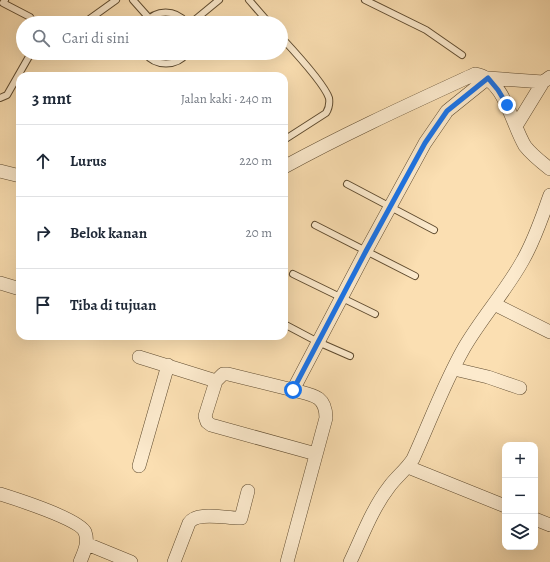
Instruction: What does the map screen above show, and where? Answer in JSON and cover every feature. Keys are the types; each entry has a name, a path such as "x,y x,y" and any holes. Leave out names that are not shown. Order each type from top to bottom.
{"street":[{"path":"288,165 384,116 474,74 488,78 546,79"},
{"path":"488,78 498,90 526,147 534,156 550,169"},
{"path":"293,390 425,143 447,111 488,78"},
{"path":"516,126 546,79"},
{"path":"0,171 16,175"},
{"path":"350,562 383,495 392,482 408,467 454,369 474,332 524,259 550,195"},
{"path":"0,283 16,288"},
{"path":"494,304 550,332"},
{"path":"139,357 216,381"},
{"path":"138,466 168,365"},
{"path":"454,369 488,377 520,388"},
{"path":"287,562 326,418 326,409 323,401 316,396 228,374 222,374 216,381 205,416 207,422 211,425 316,454"},
{"path":"408,467 502,505"},
{"path":"176,562 191,519 199,516 241,518 248,491"},
{"path":"0,494 47,511 75,523 80,527 85,533 87,544 80,562"},
{"path":"538,520 550,525"},
{"path":"87,544 131,562"}],"lane":[{"path":"94,16 116,0"},
{"path":"133,0 144,16"},
{"path":"200,16 219,0"},
{"path":"249,0 263,16"},
{"path":"365,0 426,30 462,55"},
{"path":"3,2 28,16"},
{"path":"154,16 166,12 179,16"},
{"path":"288,46 321,86 330,102 326,113 288,137"},
{"path":"20,72 26,60"},
{"path":"153,60 170,64 179,60"},
{"path":"0,98 7,95 16,79"},
{"path":"347,184 434,230"},
{"path":"315,225 415,276"},
{"path":"293,274 375,314"},
{"path":"288,326 318,342 350,356"}],"route":[{"path":"293,390 390,206 425,143 447,111 488,78 498,90 507,105"}]}
